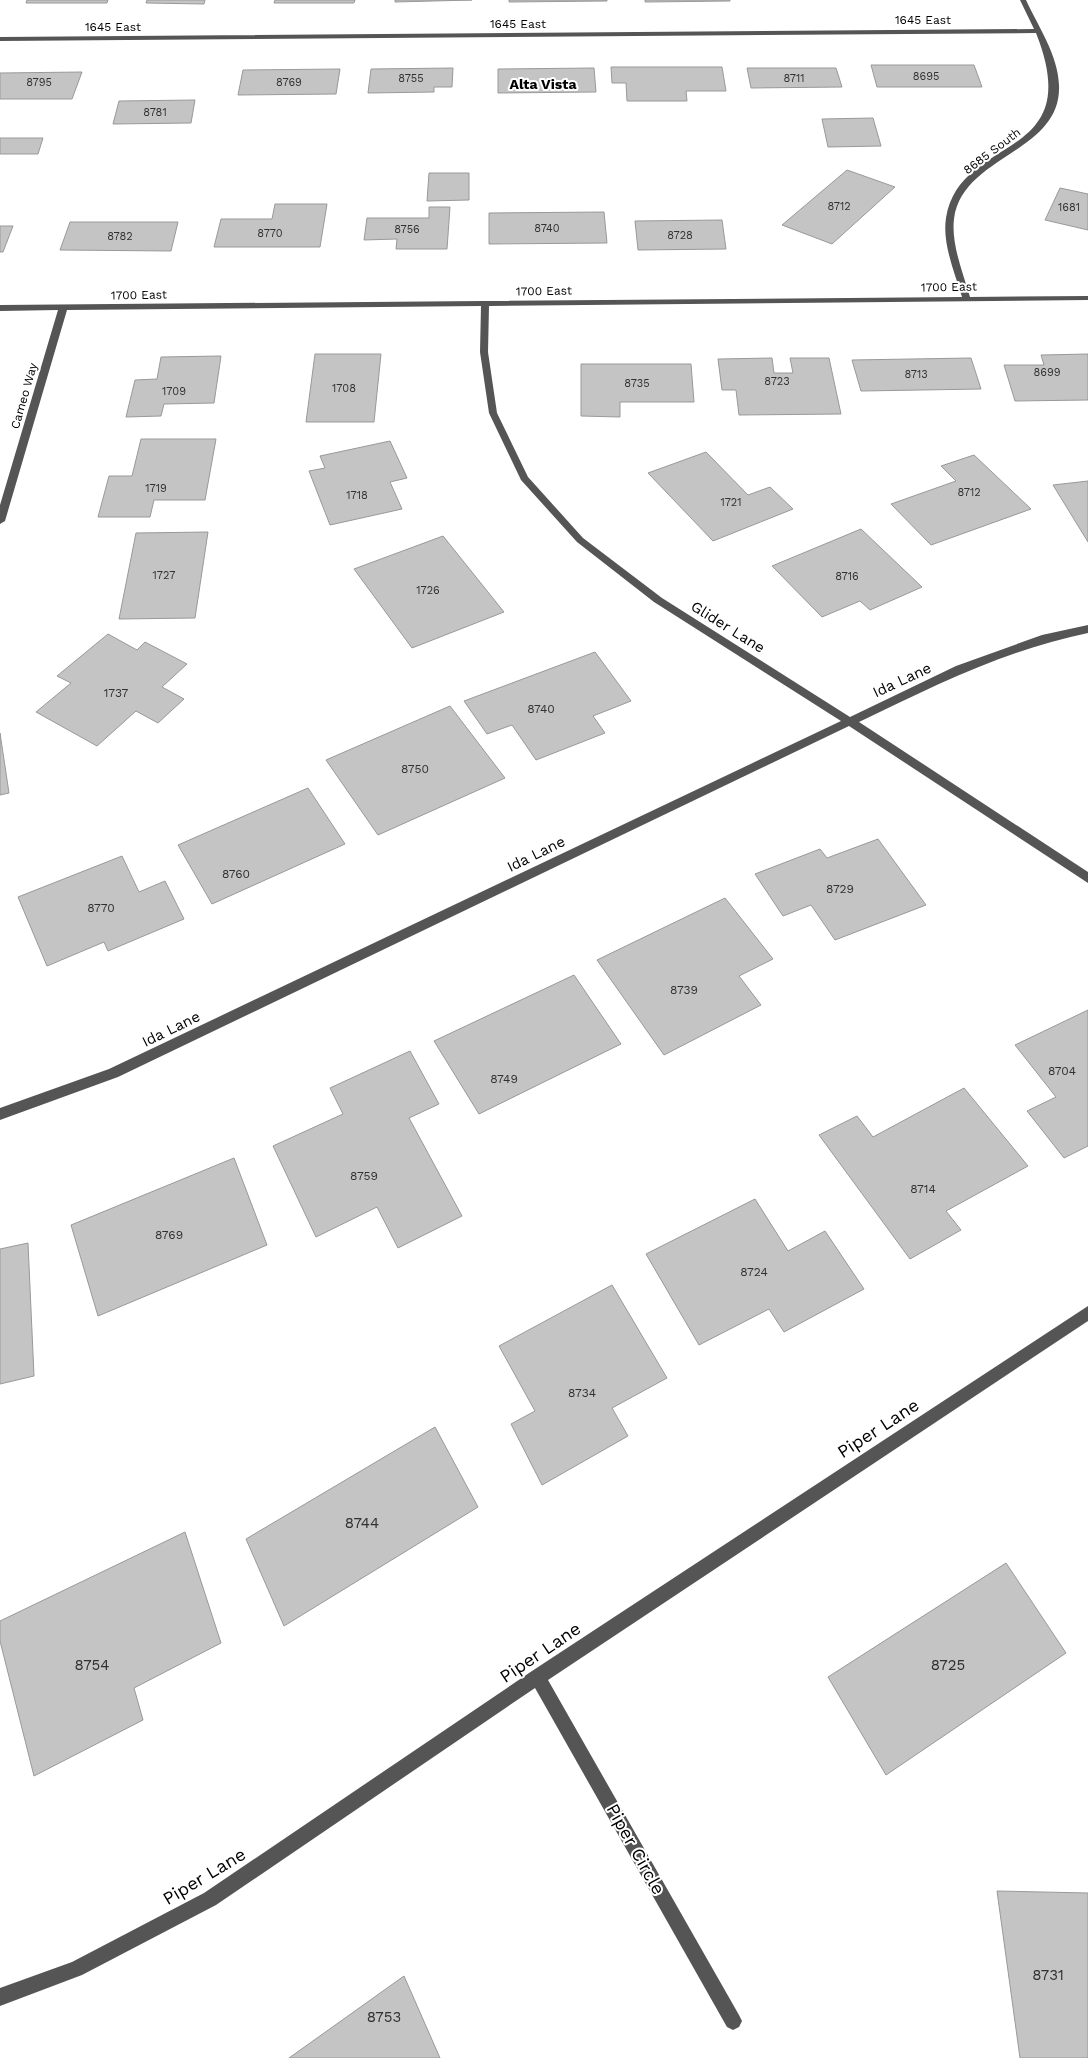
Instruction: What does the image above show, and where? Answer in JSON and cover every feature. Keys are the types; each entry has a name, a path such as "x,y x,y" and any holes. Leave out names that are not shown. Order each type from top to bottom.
{"street":[{"name":"8685 South","path":"967,299 951,243 950,217 958,194 976,174 1027,140 1045,122 1055,105 1057,86 1054,68 1023,0"},
{"name":"1645 East","path":"0,39 1037,31"},
{"name":"1700 East","path":"0,308 1088,298"},
{"name":"Glider Lane","path":"486,304 484,352 493,413 524,478 580,540 658,600 849,721 1088,878"},
{"name":"Cameo Way","path":"0,521 63,308"},
{"name":"Ida Lane","path":"0,1114 113,1073 960,669 1046,638 1088,629"},
{"name":"Piper Lane","path":"0,1997 76,1969 210,1899 538,1677 1088,1313"},
{"name":"Piper Circle","path":"538,1677 733,2021"}],"building":[{"path":"27,0 108,0 107,3 26,3"},
{"path":"147,0 205,0 204,4 146,3"},
{"path":"275,0 355,0 354,3 274,3"},
{"path":"395,0 472,0 395,2"},
{"path":"509,0 607,0 607,1 509,2"},
{"path":"645,0 730,0 730,1 645,2"},
{"path":"871,65 974,65 982,87 877,87"},
{"path":"611,67 722,67 726,91 686,91 687,101 627,101 626,83 612,83"},
{"path":"453,68 452,87 434,87 434,92 368,93 371,69"},
{"path":"594,68 596,92 498,93 498,69"},
{"path":"747,68 836,68 842,87 751,88"},
{"path":"340,69 336,94 238,95 243,70"},
{"path":"82,72 72,99 0,99 0,73"},
{"path":"195,100 191,123 113,124 119,101"},
{"path":"873,118 881,146 828,147 822,119"},
{"path":"0,138 43,138 38,154 0,154"},
{"path":"847,170 895,187 832,244 782,225"},
{"path":"429,173 469,173 469,200 427,201"},
{"path":"1060,188 1088,194 1088,230 1045,220"},
{"path":"275,204 327,204 320,247 214,247 221,219 272,219"},
{"path":"429,207 450,207 447,249 396,249 397,239 364,240 367,218 429,218"},
{"path":"604,212 607,243 489,244 489,213"},
{"path":"722,220 726,249 638,250 635,221"},
{"path":"70,222 178,222 171,251 60,250"},
{"path":"0,226 13,226 3,252 0,252"},
{"path":"315,354 381,354 374,422 306,422"},
{"path":"1088,354 1088,400 1015,401 1004,365 1044,365 1041,355"},
{"path":"221,356 214,403 164,404 161,416 126,417 135,380 157,379 161,357"},
{"path":"772,358 774,373 793,373 790,358 829,358 841,414 739,415 736,390 722,390 718,359"},
{"path":"971,358 981,389 861,391 852,360"},
{"path":"581,364 691,364 694,402 620,402 620,417 581,416"},
{"path":"141,439 216,439 205,500 154,500 150,517 98,517 109,476 132,476"},
{"path":"390,441 407,478 390,482 402,509 330,525 309,471 325,468 320,456"},
{"path":"706,452 748,495 770,487 793,509 713,541 648,473"},
{"path":"974,455 1031,509 931,545 891,504 956,481 941,466"},
{"path":"1088,481 1088,542 1053,485"},
{"path":"861,529 922,587 870,610 860,601 822,617 772,566"},
{"path":"208,532 195,618 119,619 136,533"},
{"path":"443,536 504,612 412,648 354,569"},
{"path":"108,634 137,650 145,642 187,664 162,687 184,699 158,723 136,711 97,746 36,712 71,683 57,676"},
{"path":"595,652 631,701 593,716 605,733 536,760 512,725 487,734 464,701"},
{"path":"450,706 505,778 378,835 326,760"},
{"path":"0,733 9,793 0,795"},
{"path":"308,788 345,844 212,904 178,845"},
{"path":"878,839 926,905 835,940 811,905 783,916 755,874 820,849 827,858"},
{"path":"122,856 139,892 165,881 184,919 108,951 104,942 47,966 18,897"},
{"path":"725,898 773,959 739,976 761,1005 664,1055 597,960"},
{"path":"574,975 621,1044 479,1114 434,1041"},
{"path":"1088,1010 1088,1146 1064,1158 1027,1111 1056,1097 1015,1045"},
{"path":"410,1051 439,1104 409,1118 462,1216 398,1248 377,1207 316,1237 273,1146 343,1114 330,1088"},
{"path":"964,1088 1028,1166 946,1211 961,1230 910,1259 819,1135 857,1116 873,1137"},
{"path":"234,1158 267,1245 98,1316 71,1225"},
{"path":"755,1199 788,1251 825,1231 864,1289 784,1332 769,1309 699,1345 646,1254"},
{"path":"28,1243 34,1376 0,1384 0,1249"},
{"path":"612,1285 667,1378 612,1408 628,1436 542,1485 511,1424 535,1411 499,1346"},
{"path":"435,1427 478,1507 284,1626 246,1539"},
{"path":"185,1532 221,1643 134,1688 143,1720 34,1776 0,1641 0,1621"},
{"path":"1006,1563 1066,1653 886,1775 828,1677"},
{"path":"997,1891 1088,1893 1088,2058 1020,2058"},
{"path":"404,1976 440,2058 289,2058"}],"district":[{"name":"Alta Vista","path":"543,84"}]}
